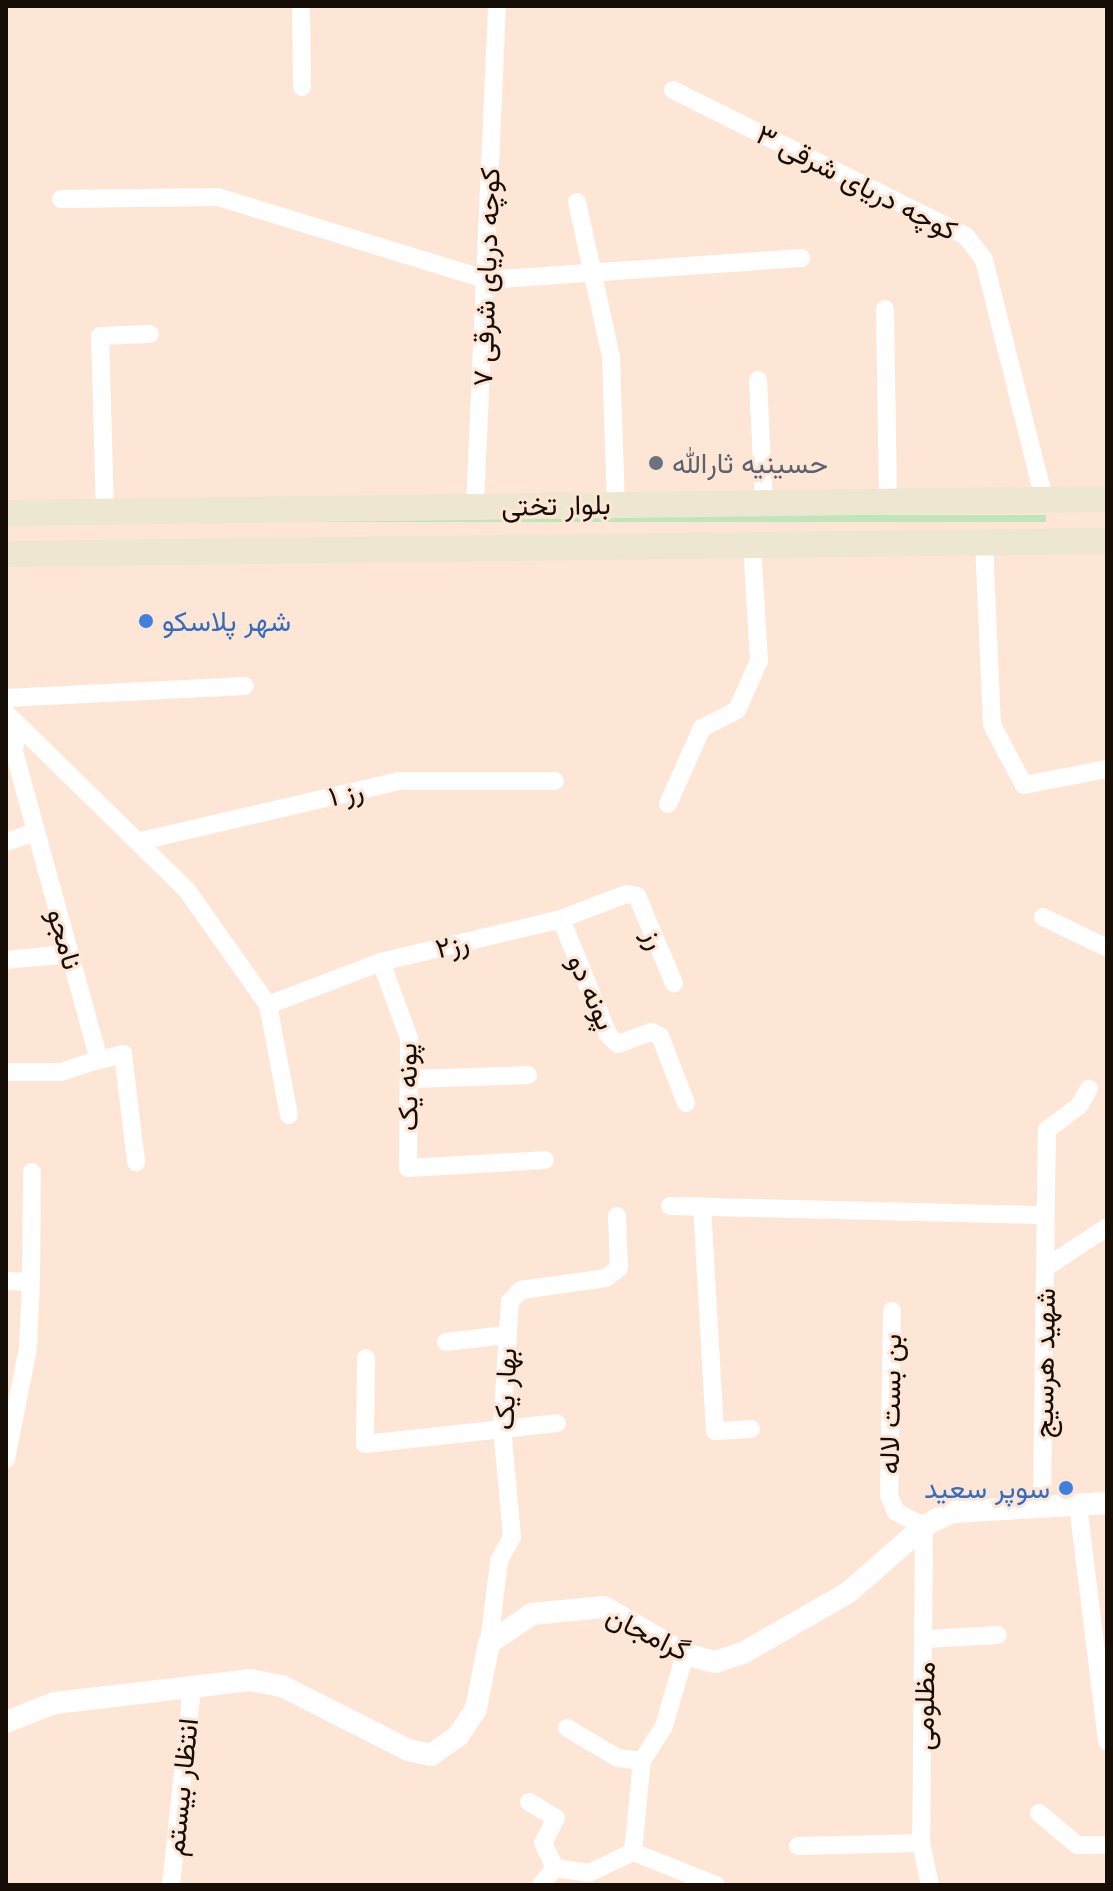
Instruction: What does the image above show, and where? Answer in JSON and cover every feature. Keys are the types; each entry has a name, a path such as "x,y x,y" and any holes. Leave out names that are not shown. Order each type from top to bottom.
{"main road":[{"path":"1054,499 1065,541"},
{"name":"بلوار تختی","path":"6,513 1107,499"},
{"name":"بلوار تختی","path":"6,554 1107,541"}],"street":[{"path":"301,6 302,87"},
{"name":"کوچه دریای شرقی ۷","path":"475,506 487,280 492,48 497,6"},
{"name":"کوچه دریای شرقی ۳","path":"673,90 966,236 984,260 1054,499"},
{"path":"61,199 218,197 487,280 801,258"},
{"path":"577,202 611,356 616,504"},
{"path":"885,309 888,502"},
{"path":"105,512 100,336 150,334"},
{"path":"758,380 764,502"},
{"path":"984,542 992,725 1024,785 1107,769"},
{"path":"668,804 702,728 737,710 759,661 752,543"},
{"path":"6,698 245,686"},
{"path":"12,719 141,841 186,889 268,1005 289,1115"},
{"name":"نامجو","path":"12,719 14,751 99,1060"},
{"name":"رز ۱","path":"141,841 398,781 555,781"},
{"path":"6,842 35,832"},
{"name":"رز۲","path":"268,1005 381,962 561,919 626,894 637,896"},
{"name":"رز","path":"637,896 674,983"},
{"path":"1043,917 1107,948"},
{"name":"پونه دو","path":"561,919 608,1035 618,1044 651,1032 660,1036 686,1103"},
{"path":"6,960 69,954"},
{"name":"پونه یک","path":"381,962 409,1038 408,1168 545,1160"},
{"path":"6,1072 61,1072 123,1054 136,1162"},
{"path":"410,1079 528,1075"},
{"name":"شهید هرسیج","path":"1042,1507 1047,1130 1079,1106 1089,1089"},
{"path":"6,1459 28,1348 32,1172"},
{"path":"670,1206 1045,1215"},
{"path":"702,1206 715,1431 751,1429"},
{"name":"بهار یک","path":"489,1643 499,1561 512,1537 502,1428 510,1301 521,1290 606,1278 619,1268 617,1216"},
{"name":"شهید هرسیج","path":"1045,1268 1107,1227"},
{"path":"6,1281 31,1282"},
{"name":"بن بست لاله","path":"892,1311 889,1495 896,1512 924,1526"},
{"path":"446,1342 506,1335"},
{"path":"366,1358 365,1444 557,1423"},
{"name":"گرامجان","path":"489,1643 532,1614 604,1607 685,1654 715,1662 743,1653 849,1592 924,1526 952,1512 1107,1503"},
{"path":"1078,1505 1107,1741"},
{"name":"مظلومی","path":"924,1526 921,1843 930,1885"},
{"path":"925,1639 998,1635"},
{"path":"6,1722 55,1703 250,1680 282,1686 408,1750 431,1755 458,1736 476,1709 489,1643"},
{"path":"633,1852 642,1761 664,1726 685,1654"},
{"name":"انتظار بیستم","path":"171,1885 192,1688"},
{"path":"567,1728 618,1758 642,1761"},
{"path":"529,1802 556,1818 543,1843 555,1868"},
{"path":"1039,1813 1077,1845 1107,1845"},
{"path":"798,1846 921,1843"},
{"path":"555,1868 589,1873 633,1852 716,1885"},
{"path":"541,1885 555,1868"}],"green space":[{"path":"6,515 1046,515 1046,522 6,522"}],"place":[{"name":"حسینیه ثارالله","path":"656,463"},
{"name":"شهر پلاسکو","path":"146,621"},
{"name":"سوپر سعید","path":"1066,1488"}]}
